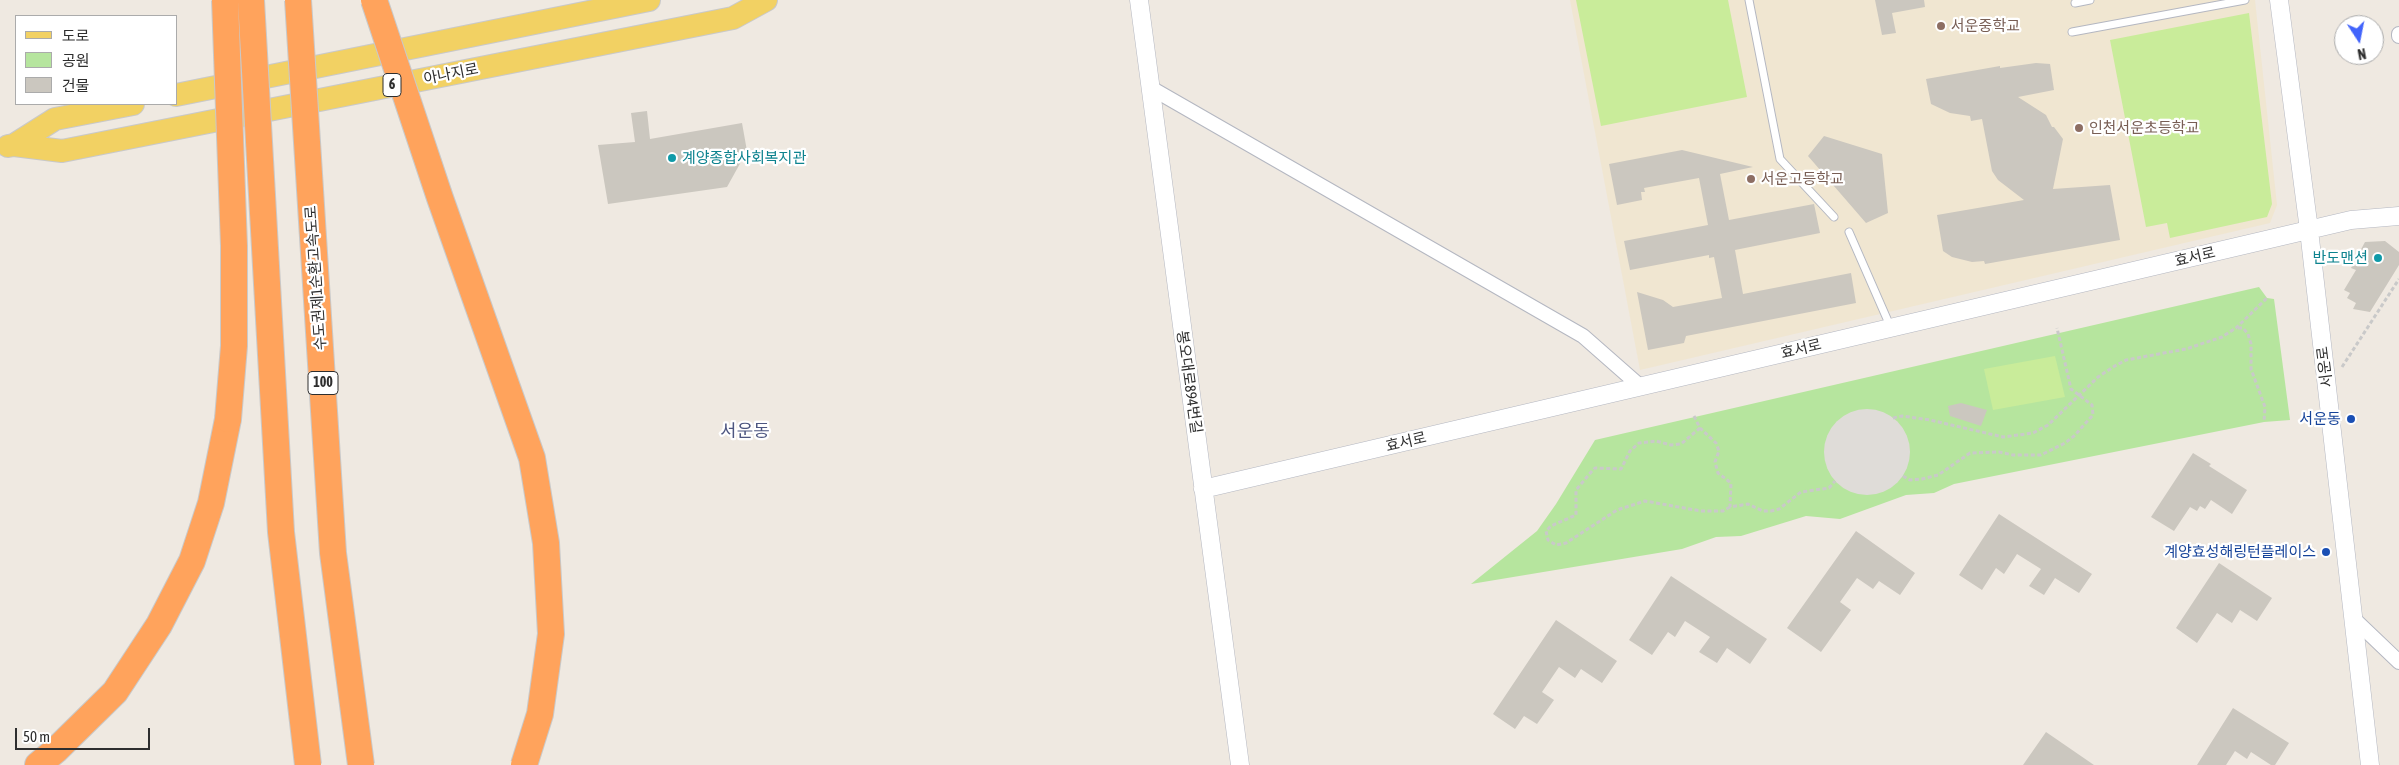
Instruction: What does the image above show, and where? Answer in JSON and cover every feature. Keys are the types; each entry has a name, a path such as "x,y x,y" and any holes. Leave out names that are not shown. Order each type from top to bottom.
{"highway":[{"path":"38,765 115,692 159,626 192,561 211,503 228,419 234,346 234,246 225,0"},
{"path":"251,0 281,532 308,765"},
{"name":"수도권제1순환고속도로","path":"298,0 333,553 360,765"},
{"path":"374,0 440,198 532,458 546,543 550,634 540,714 524,765"}],"main road":[{"name":"6","path":"178,95 649,0"},
{"name":"아나지로","path":"7,146 62,151 733,18 766,0"},
{"name":"아나지로","path":"7,146 55,119 128,105"}],"street":[{"name":"봉오대로894번길","path":"1139,0 1240,765"},
{"name":"서운로","path":"2279,0 2309,230 2370,765"},
{"path":"1151,88 1583,336 1641,387"},
{"name":"효서로","path":"1204,490 2351,220 2399,216"},
{"path":"2354,619 2399,662"}],"lane":[{"path":"1750,0 1780,159 1834,217"},
{"path":"2075,3 2090,0"},
{"path":"2072,32 2245,0"},
{"path":"1849,232 1891,328"}],"path":[{"path":"2327,390 2399,279"},
{"path":"1893,418 1902,416 1930,420 2003,437 2022,436 2048,425 2098,377 2126,360 2206,344 2236,328 2267,298"},
{"path":"1902,476 1910,480 1938,475 1970,453 1999,452 2027,456 2041,455 2074,436 2093,415 2092,406 2080,394 2071,389 2057,328"},
{"path":"2236,328 2243,328 2248,334 2251,344 2252,374 2265,407 2264,422"},
{"path":"1694,416 1700,428 1716,443 1719,451 1715,462 1718,473 1731,483 1730,507"},
{"path":"1700,428 1681,444 1671,445 1656,441 1639,443 1630,451 1621,469 1595,468 1576,490 1576,515 1551,526 1546,531 1548,540 1556,545 1566,543 1617,510 1645,501 1701,511 1723,511 1730,507 1748,504 1771,511 1779,509 1801,492 1829,488 1835,481"}],"shaded area":[{"path":"1570,0 2255,0 2277,205 2270,223 1640,370"},
{"path":"1867,409 1883,413 1897,422 1906,436 1910,452 1906,468 1897,482 1883,491 1867,495 1851,491 1837,482 1828,468 1824,452 1828,436 1837,422 1851,413"}],"green space":[{"path":"1576,0 1728,0 1747,97 1601,126"},
{"path":"2249,13 2272,204 2267,217 2170,238 2167,223 2146,227 2110,40"},
{"path":"2259,287 2267,298 2274,299 2290,420 2264,422 1954,484 1934,493 1906,495 1840,519 1806,516 1741,536 1716,537 1682,549 1471,584 1537,531 1556,504 1595,440"},
{"path":"2055,356 2065,397 1993,410 1984,369"}],"building":[{"path":"1875,0 1924,0 1925,7 1892,13 1896,33 1882,35"},
{"path":"2036,63 2050,64 2054,90 2018,97 2046,115 2052,127 2063,139 2053,189 2110,185 2120,240 1985,264 1984,261 1972,262 1952,257 1943,251 1937,215 2024,200 1998,180 1992,171 1982,119 1971,121 1970,116 1950,113 1931,104 1926,79 2000,66 2000,68"},
{"name":"계양종합사회복지관","path":"647,111 650,139 742,123 747,151 727,187 608,204 598,145 635,142 631,113"},
{"path":"1824,136 1882,154 1888,213 1866,223 1808,156"},
{"path":"1682,150 1753,167 1720,174 1729,220 1814,204 1820,233 1735,250 1743,294 1851,273 1856,303 1686,336 1684,343 1648,350 1637,292 1663,300 1673,307 1722,298 1714,257 1709,258 1709,255 1630,270 1624,241 1708,225 1699,178 1644,188 1645,192 1641,192 1642,200 1617,205 1609,164"},
{"path":"2385,241 2399,252 2399,265 2370,312 2353,309 2356,303 2347,298 2350,293 2344,290 2356,270 2351,268 2365,242"},
{"path":"1961,403 1987,410 1981,426 1950,416 1948,406"},
{"path":"2193,453 2211,464 2209,466 2247,490 2232,514 2211,500 2205,509 2200,506 2197,511 2190,507 2174,531 2151,517"},
{"path":"1999,514 2092,574 2079,593 2055,578 2044,595 2029,586 2041,569 2017,554 2004,574 1996,568 1982,590 1959,575"},
{"path":"1856,531 1915,573 1900,595 1879,581 1873,589 1857,578 1840,602 1851,610 1821,652 1787,628"},
{"path":"2219,563 2272,598 2257,621 2240,610 2232,623 2217,613 2197,643 2176,628"},
{"path":"1671,576 1767,639 1750,664 1727,648 1717,663 1699,652 1710,637 1685,621 1675,637 1668,632 1652,655 1629,640"},
{"path":"1556,620 1617,661 1602,683 1581,669 1575,678 1559,667 1542,692 1554,700 1537,724 1524,716 1515,729 1493,714"},
{"path":"2233,708 2289,743 2275,765 2271,765 2251,752 2247,759 2235,751 2226,765 2197,765"},
{"path":"2046,732 2094,765 2023,765"}],"place":[{"name":"서운중학교","path":"1941,26"},
{"name":"인천서운초등학교","path":"2079,128"},
{"name":"계양종합사회복지관","path":"672,158"},
{"name":"서운고등학교","path":"1751,179"},
{"name":"반도맨션","path":"2378,258"},
{"name":"서운동","path":"2351,419"},
{"name":"계양효성해링턴플레이스","path":"2326,552"}],"district":[{"name":"서운동","path":"745,431"}]}
